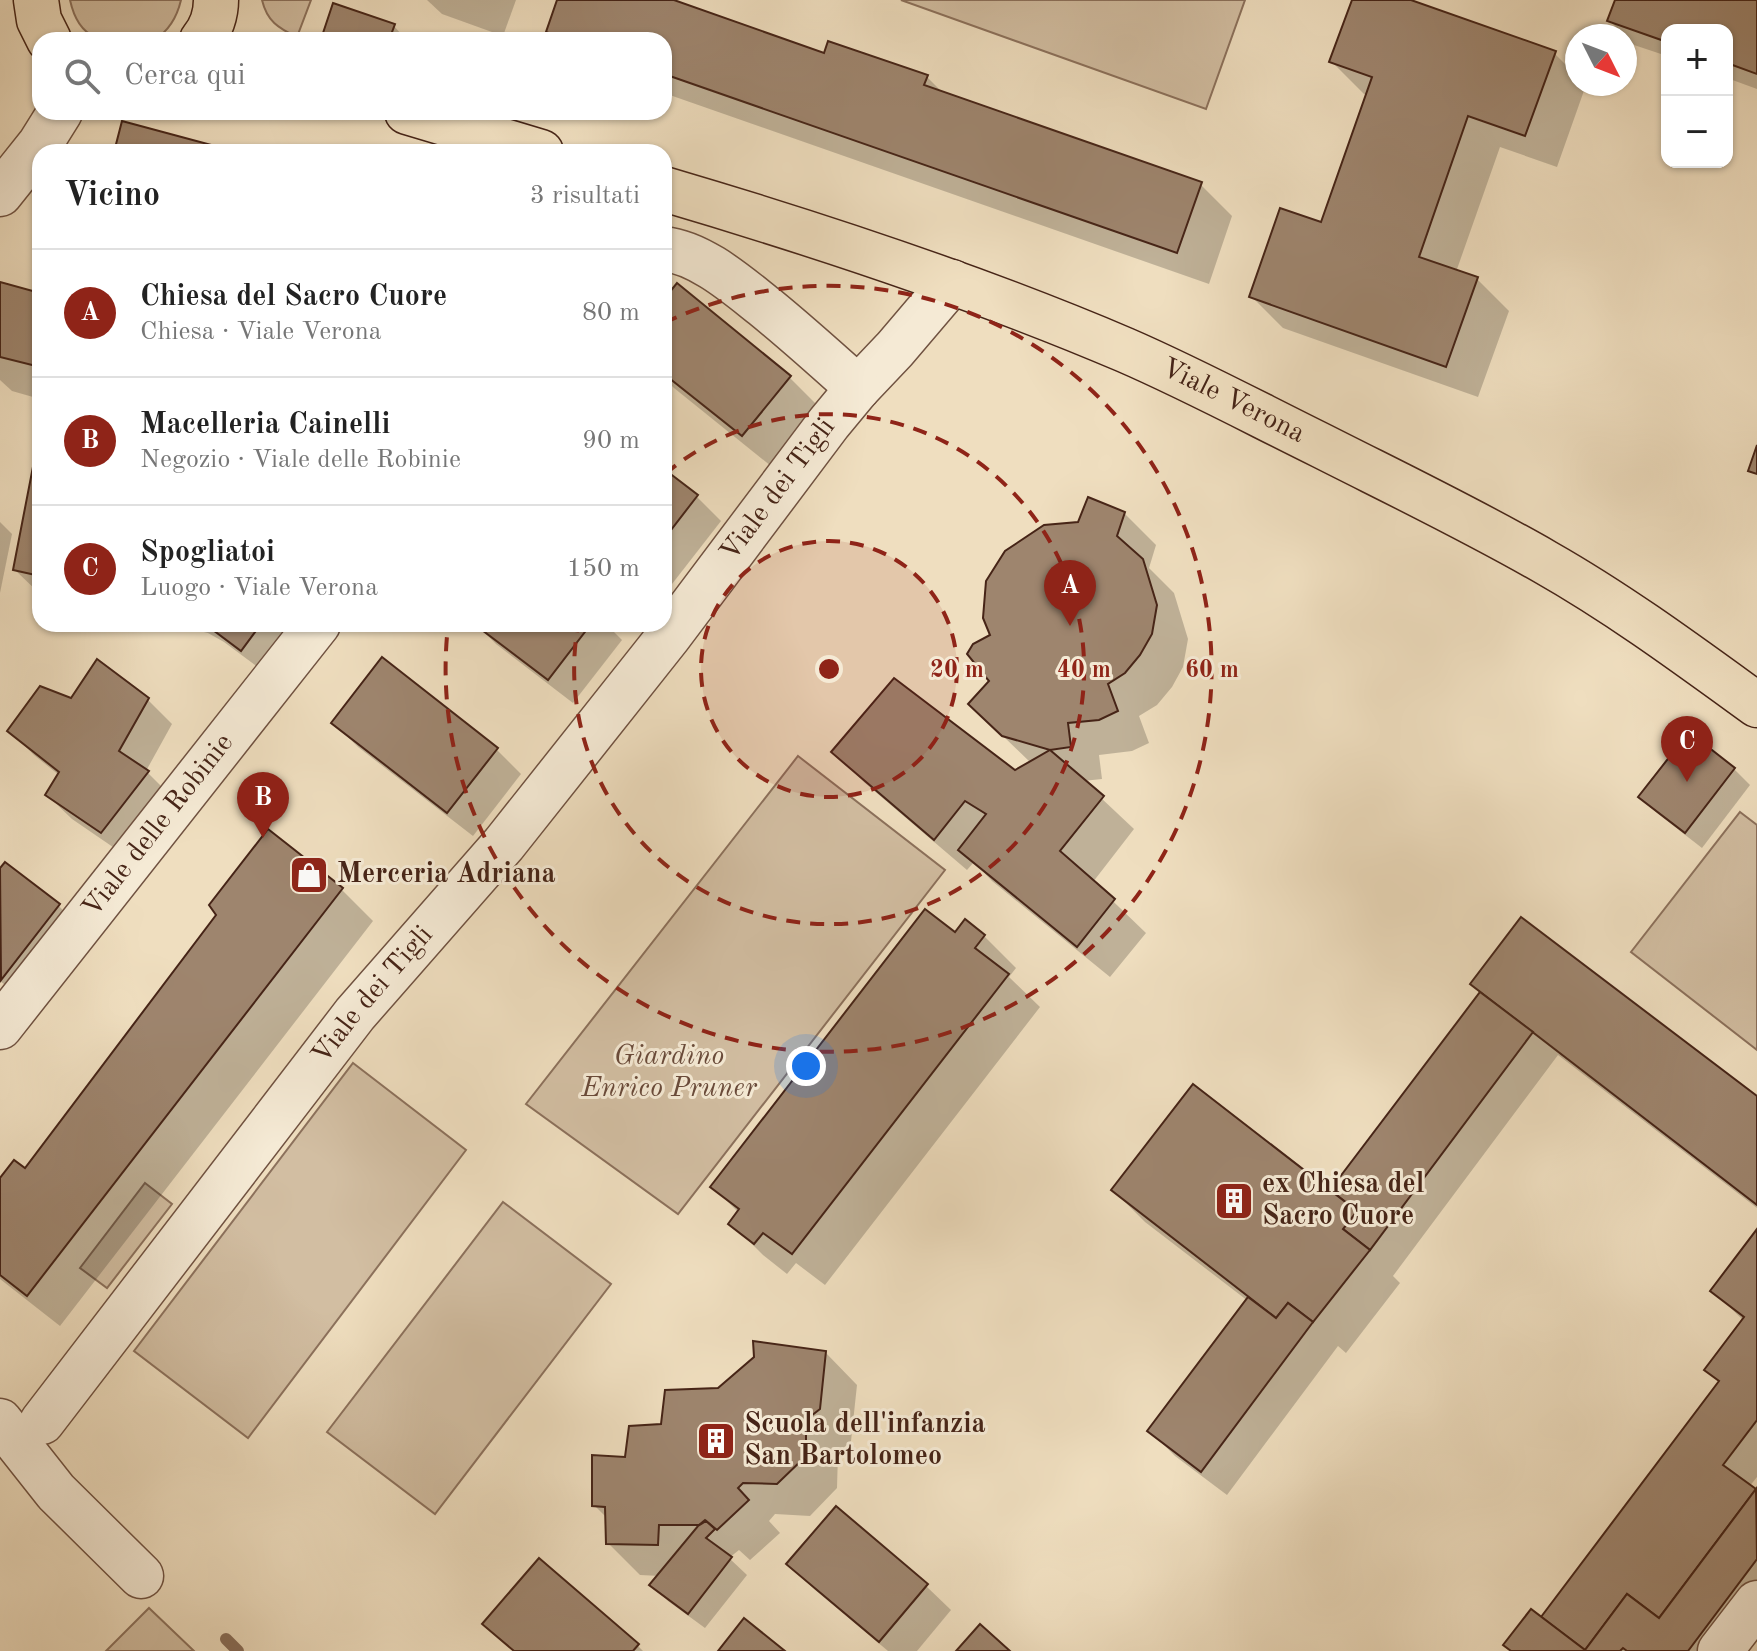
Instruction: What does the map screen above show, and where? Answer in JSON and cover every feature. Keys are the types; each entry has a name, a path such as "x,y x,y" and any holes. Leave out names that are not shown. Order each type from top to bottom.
{"main road":[{"path":"36,0 39,20 45,32"},
{"path":"434,120 514,144"},
{"name":"Viale Verona","path":"672,191 758,216 952,282 1126,350 1442,506 1546,562 1626,612 1757,705"}],"street":[{"path":"40,144 55,120"},
{"path":"0,194 32,154"},
{"path":"672,250 705,264 733,282 858,388"},
{"name":"Viale dei Tigli","path":"21,1421 355,1014 504,844 669,636 829,423 952,282"},
{"name":"Viale delle Robinie","path":"0,1027 312,632"},
{"path":"21,1421 56,1492 141,1576"},
{"path":"1720,1651 1757,1603"}],"green space":[{"path":"70,0 181,0 172,23 164,32 88,32 75,16"},
{"path":"262,0 311,0 299,32 284,30 267,13"},
{"path":"901,0 1245,0 1206,109"},
{"name":"Giardino Enrico Pruner","path":"798,756 945,870 678,1214 526,1104"},
{"path":"1740,812 1757,825 1757,1050 1631,952"},
{"path":"353,1063 466,1150 248,1438 134,1351"},
{"path":"145,1183 172,1204 107,1288 80,1268"},
{"path":"503,1202 611,1284 435,1514 327,1432"},
{"path":"149,1608 194,1651 106,1651"}],"building":[{"path":"557,0 674,0 824,53 828,41 928,75 924,85 1202,182 1177,253 672,77 672,32 546,32"},
{"path":"1352,0 1411,0 1556,51 1525,136 1468,116 1419,257 1478,277 1446,367 1249,297 1280,208 1321,222 1372,77 1329,62"},
{"path":"1615,0 1757,0 1757,74 1733,65 1733,24 1661,24 1661,40 1637,32 1637,24 1607,21"},
{"path":"333,3 395,24 392,32 323,32"},
{"path":"122,121 208,144 116,144"},
{"path":"0,282 32,291 32,365 0,357"},
{"path":"677,283 791,376 742,436 672,380 672,289"},
{"path":"1757,445 1757,474 1748,471"},
{"path":"32,472 32,574 13,570"},
{"path":"672,475 698,495 672,529"},
{"path":"1088,497 1125,512 1117,536 1143,559 1157,605 1152,634 1140,655 1125,673 1108,684 1118,711 1099,720 1068,723 1071,747 1050,750 1002,736 968,704 989,681 967,654 973,644 990,635 983,618 986,581 1005,551 1044,525 1078,522"},
{"path":"216,632 255,632 241,651"},
{"path":"485,632 585,632 548,680"},
{"path":"382,657 498,748 447,813 331,723"},
{"path":"97,659 149,698 119,751 149,771 101,833 45,795 59,772 7,731 40,686 71,698"},
{"path":"894,678 1015,770 1050,750 1104,796 1060,851 1115,899 1077,947 958,850 986,814 965,801 934,840 831,752"},
{"path":"1689,732 1735,768 1685,833 1638,797"},
{"path":"268,829 343,888 27,1296 0,1275 0,1178 14,1160 25,1168 216,915 209,905"},
{"path":"5,862 60,904 1,980 0,868"},
{"path":"925,909 955,932 965,919 985,935 975,948 1009,974 792,1254 763,1233 754,1244 728,1224 739,1209 710,1187"},
{"path":"1521,917 1757,1096 1757,1205 1470,984"},
{"path":"1480,992 1533,1032 1370,1250 1343,1229 1357,1211 1330,1190"},
{"name":"ex Chiesa del Sacro Cuore","path":"1193,1084 1357,1211 1343,1229 1370,1250 1313,1322 1288,1303 1276,1318 1111,1190"},
{"path":"1757,1229 1757,1420 1723,1465 1756,1489 1659,1618 1627,1594 1585,1650 1541,1617 1719,1381 1704,1370 1744,1317 1710,1291"},
{"path":"1248,1297 1276,1318 1288,1303 1313,1322 1201,1472 1147,1431"},
{"name":"Scuola dell'infanzia San Bartolomeo","path":"753,1341 826,1351 820,1409 806,1420 806,1456 777,1484 743,1483 738,1488 749,1500 717,1530 705,1520 699,1525 659,1525 658,1545 606,1544 605,1507 592,1506 592,1455 625,1457 629,1426 661,1424 665,1390 718,1388 754,1357"},
{"path":"1756,1489 1757,1559 1688,1651 1627,1651 1623,1648 1620,1651 1511,1651 1503,1645 1531,1609 1585,1650 1627,1594 1659,1618"},
{"path":"836,1506 928,1584 879,1642 786,1564"},
{"path":"706,1521 715,1529 706,1538 732,1557 688,1614 649,1585 698,1526"},
{"path":"539,1558 639,1644 633,1651 514,1651 482,1624"},
{"path":"744,1618 785,1651 718,1651"},
{"path":"980,1624 1010,1651 956,1651"}],"waterway":[{"path":"226,1639 238,1651"}],"place":[{"name":"Chiesa del Sacro Cuore","path":"1070,626"},
{"name":"Spogliatoi","path":"1687,782"},
{"name":"Macelleria Cainelli","path":"263,838"},
{"name":"Merceria Adriana","path":"309,875"},
{"name":"ex Chiesa del Sacro Cuore","path":"1234,1201"},
{"name":"Scuola dell'infanzia San Bartolomeo","path":"716,1441"}]}
